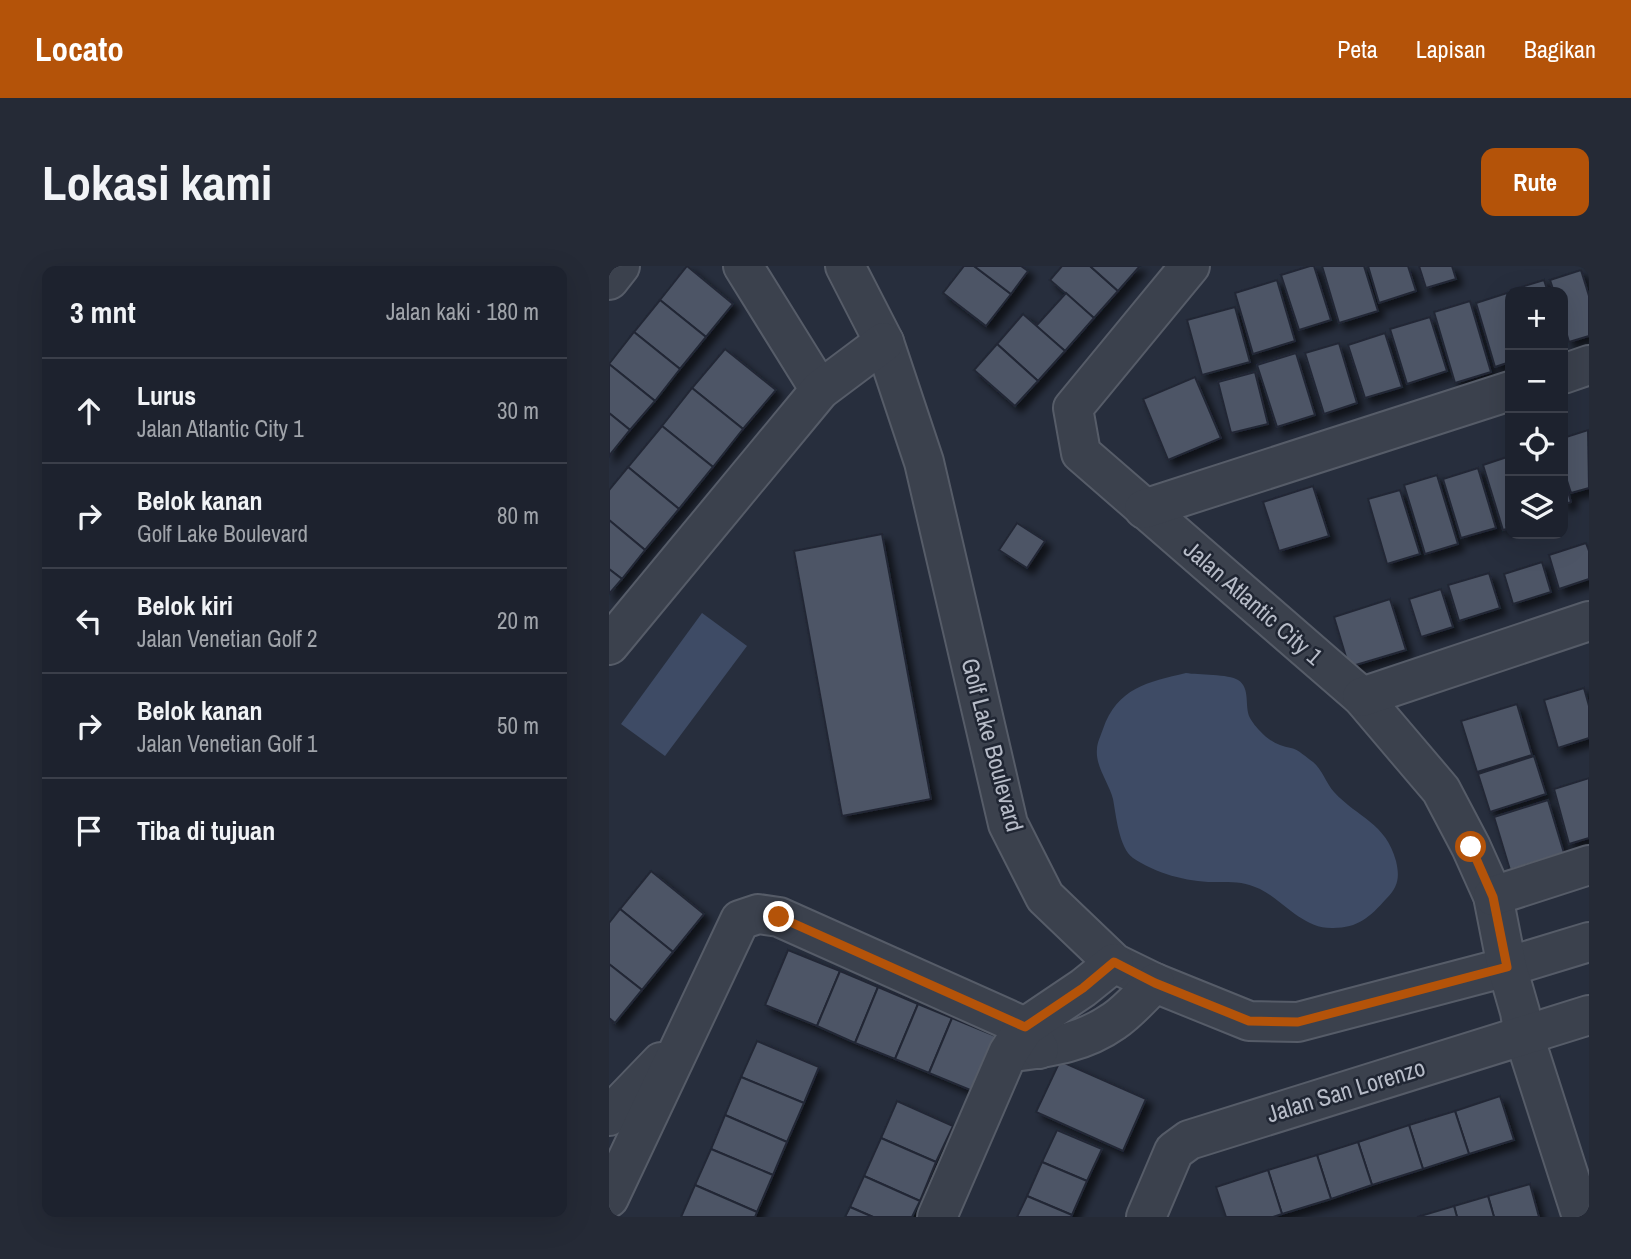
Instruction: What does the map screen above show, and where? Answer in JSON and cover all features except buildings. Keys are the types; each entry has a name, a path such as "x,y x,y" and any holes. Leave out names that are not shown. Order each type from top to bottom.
{"street":[{"path":"609,280 620,266"},
{"path":"743,266 820,390"},
{"name":"Golf Lake Boulevard","path":"845,266 884,342 924,462 1008,824 1045,897 1114,962 1155,983 1249,1021 1298,1022 1507,967 1589,942"},
{"name":"Jalan Atlantic City 1","path":"1190,266 1073,408 1081,453 1362,697 1441,790 1493,897 1524,1036 1581,1217"},
{"path":"609,645 820,390 884,342"},
{"path":"1568,372 1589,365"},
{"path":"1144,509 1505,393"},
{"path":"1362,697 1589,621"},
{"path":"1493,897 1589,865"},
{"path":"609,1198 740,920 758,914 779,917 1024,1043 1065,1044 1090,1036 1116,1020 1155,983"},
{"path":"937,1217 1024,1043 1114,962"},
{"name":"Jalan San Lorenzo","path":"1146,1217 1174,1151 1189,1140 1589,1015"},
{"path":"609,1116 682,1039"}],"water":[{"path":"702,613 747,646 665,756 621,724"},
{"path":"1186,673 1234,678 1242,683 1246,692 1248,713 1259,730 1267,738 1297,750 1313,762 1334,792 1385,838 1396,861 1397,882 1390,895 1369,916 1350,926 1322,927 1303,919 1254,886 1237,882 1203,882 1171,876 1151,868 1128,853 1119,831 1113,799 1098,762 1098,742 1109,715 1125,696 1147,684"}],"route":[{"path":"779,917 1025,1027 1083,988 1114,962 1155,983 1249,1021 1298,1022 1507,967 1493,897 1471,847"}]}
